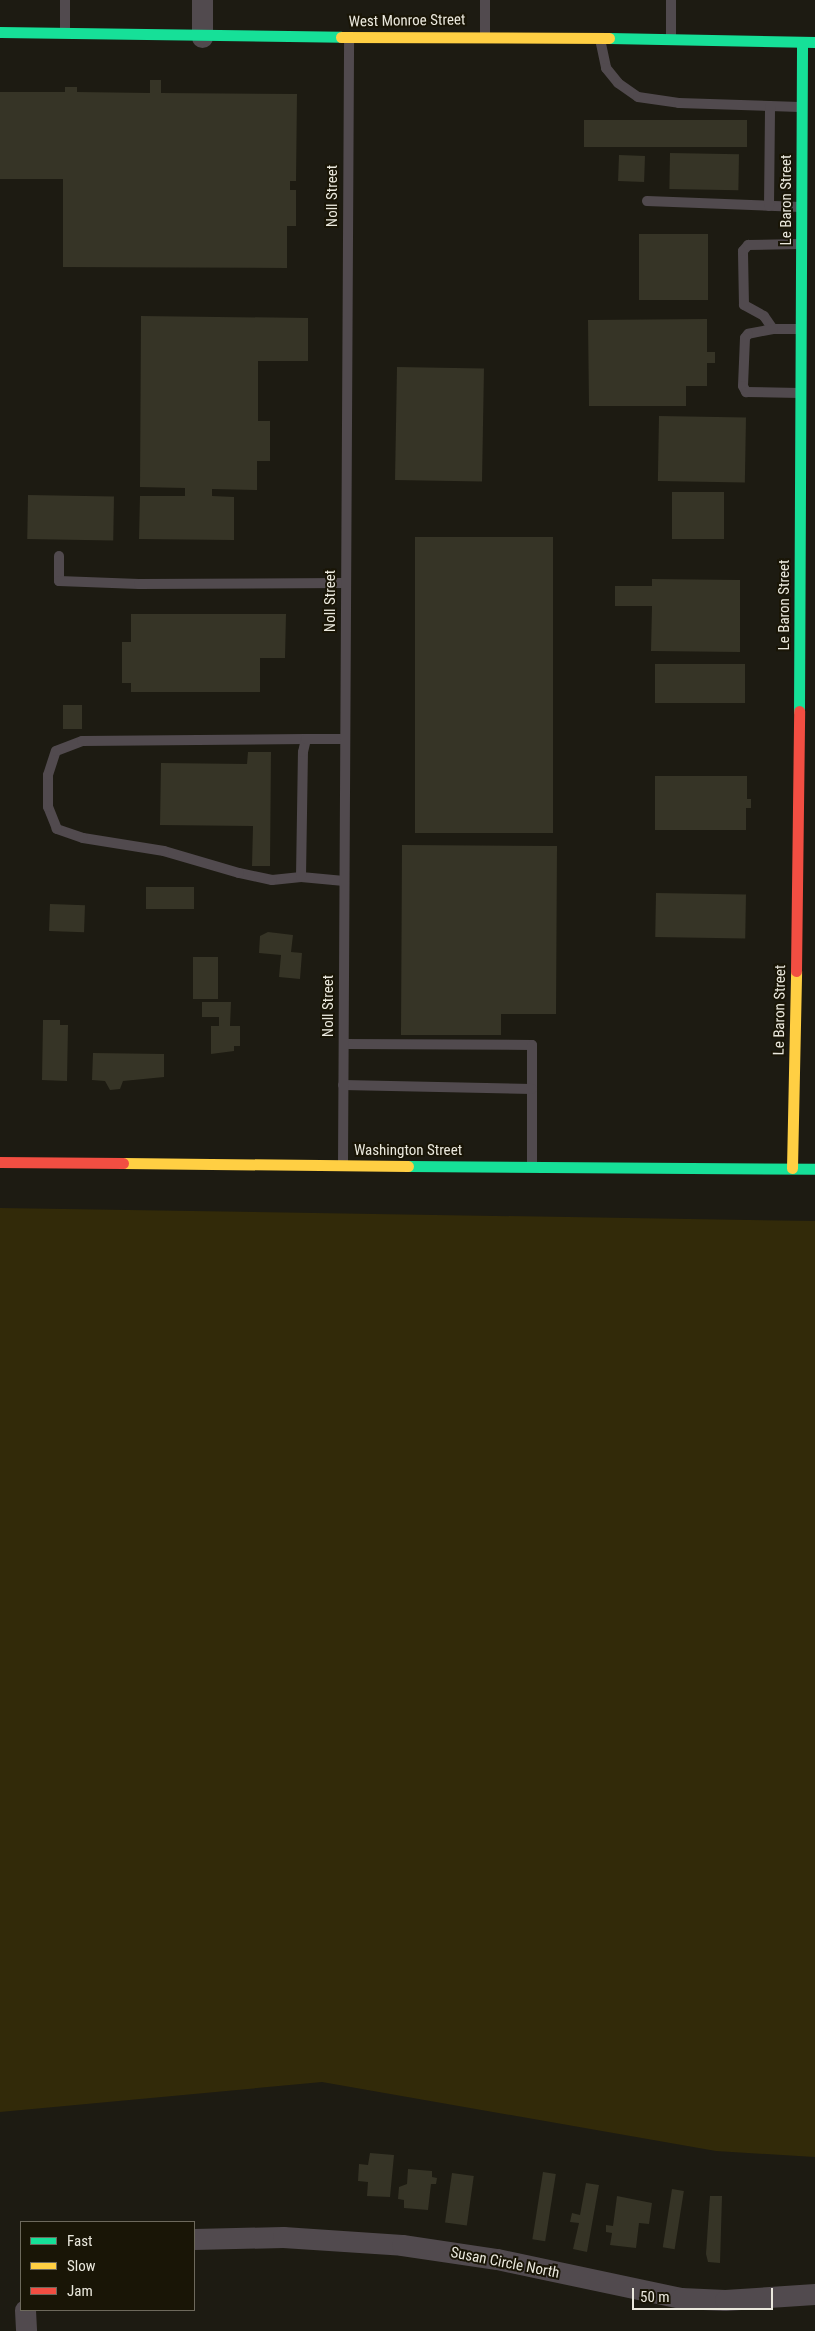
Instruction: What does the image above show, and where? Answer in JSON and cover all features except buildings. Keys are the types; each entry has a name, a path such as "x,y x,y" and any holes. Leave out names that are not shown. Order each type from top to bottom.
{"street":[{"path":"202,0 202,36"},
{"name":"West Monroe Street","path":"0,32 349,38 485,35 815,42"},
{"name":"Le Baron Street","path":"792,1168 803,787 802,42"},
{"name":"Washington Street","path":"0,1162 815,1168"},
{"name":"Susan Circle North","path":"195,2239 283,2237 402,2245 497,2260 680,2298 726,2300 815,2294"},
{"path":"26,2311 26,2331"}],"lane":[{"path":"65,0 65,33"},
{"path":"485,0 485,35"},
{"path":"671,39 672,0"},
{"name":"Noll Street","path":"343,1165 349,38"},
{"path":"600,38 606,68 618,83 638,97 679,103 802,107"},
{"path":"769,206 770,106"},
{"path":"647,200 802,207"},
{"path":"773,329 764,316 744,305 743,251 748,245 801,244"},
{"path":"801,329 773,329 748,334 745,338 743,386 746,392 801,393"},
{"path":"60,556 59,581 139,584 346,583"},
{"path":"301,877 303,752 306,739"},
{"path":"344,882 301,877 272,880 239,873 164,851 83,838 57,829 48,807 48,775 56,750 82,740 345,739"},
{"path":"344,1044 532,1044 532,1166"},
{"path":"343,1086 532,1089"}],"shaded area":[{"path":"0,1208 815,1221 815,2157 716,2151 322,2082 0,2112"}],"traffic: fast":[{"path":"0,32 341,37"},
{"path":"609,38 815,42"},
{"path":"799,711 802,42"},
{"path":"408,1166 815,1169"}],"traffic: slow":[{"path":"341,37 609,38"},
{"path":"792,1168 796,971"},
{"path":"123,1163 408,1166"}],"traffic: jam":[{"path":"796,971 799,711"},
{"path":"0,1162 123,1163"}]}
